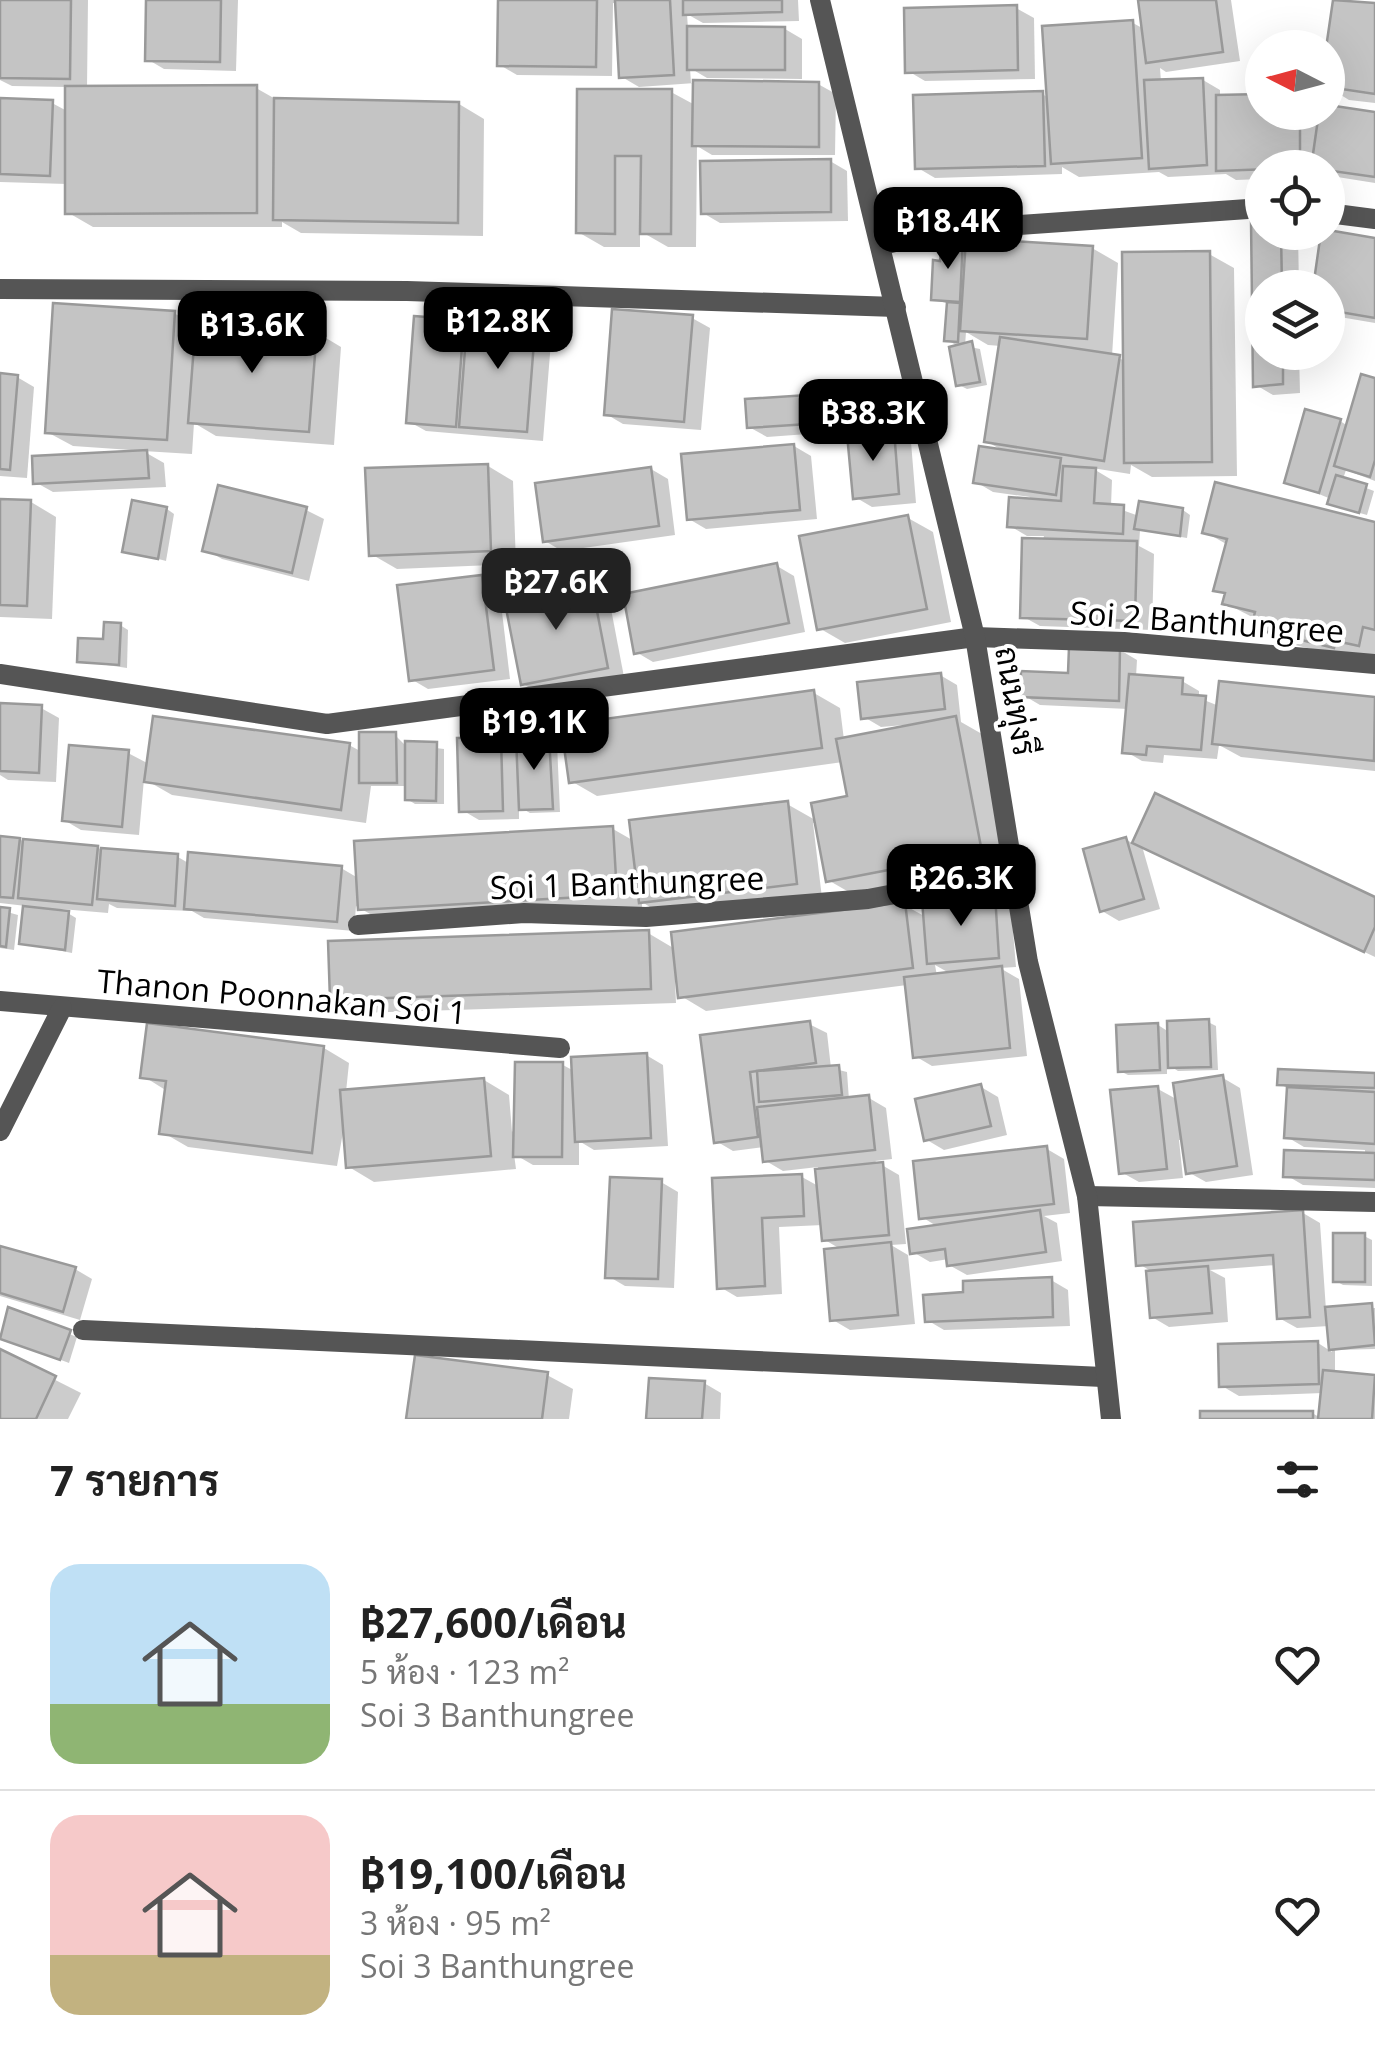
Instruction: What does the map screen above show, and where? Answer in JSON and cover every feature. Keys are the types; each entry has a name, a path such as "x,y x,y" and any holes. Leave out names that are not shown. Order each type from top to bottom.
{"street":[{"name":"ถนนทุ่งรี","path":"820,0 975,637 1028,962 1087,1196 1103,1377 1111,1419"},
{"path":"882,245 946,230 1245,209"},
{"path":"1345,215 1375,219"},
{"path":"0,289 407,291 896,307"},
{"name":"Soi 2 Banthungree","path":"0,674 326,724 975,637 1124,642 1375,664"},
{"name":"Soi 1 Banthungree","path":"358,925 524,913 683,914 868,899 1016,871"},
{"name":"Thanon Poonnakan Soi 1","path":"0,1001 560,1048"},
{"path":"0,1131 62,1008"},
{"path":"1087,1196 1375,1202"},
{"path":"82,1330 1103,1377"}],"building":[{"path":"0,0 71,0 70,79 0,78"},
{"path":"146,0 221,0 220,62 145,61"},
{"path":"498,0 597,0 596,67 497,66"},
{"path":"615,0 670,0 674,75 619,78"},
{"path":"683,0 782,0 782,12 683,15"},
{"path":"1138,0 1216,0 1223,52 1146,63"},
{"path":"1333,0 1375,3 1375,94 1345,90 1345,30 1329,30"},
{"path":"1017,5 1018,70 905,73 904,8"},
{"path":"1133,20 1142,158 1051,164 1042,26"},
{"path":"687,26 785,27 785,70 687,70"},
{"path":"1203,78 1207,165 1149,169 1144,80"},
{"path":"693,80 819,82 819,147 692,146"},
{"path":"257,85 257,213 65,214 65,86"},
{"path":"577,89 672,89 671,234 640,234 641,156 615,156 615,234 576,233"},
{"path":"1043,91 1045,166 915,169 913,95"},
{"path":"1245,94 1245,130 1300,130 1300,150 1245,150 1245,170 1216,171 1216,95"},
{"path":"0,98 53,100 50,176 0,174"},
{"path":"274,98 459,102 458,223 273,220"},
{"path":"1345,108 1375,112 1375,177 1345,173 1345,150 1314,150 1316,130 1345,130"},
{"path":"831,159 831,212 701,214 700,161"},
{"path":"1345,233 1375,238 1375,318 1345,313 1345,270 1316,270 1318,250 1345,250"},
{"path":"942,237 963,239 960,302 931,300 933,260 940,261"},
{"path":"966,238 1093,246 1087,339 960,331"},
{"path":"1251,250 1281,250 1282,270 1252,270"},
{"path":"1210,251 1212,462 1124,463 1122,252"},
{"path":"947,302 960,303 958,342 944,341"},
{"path":"53,303 175,311 167,440 45,433"},
{"path":"612,309 693,315 684,422 604,415"},
{"path":"468,311 536,316 527,432 459,427"},
{"path":"414,316 464,320 456,427 406,423"},
{"path":"196,320 317,329 309,432 188,423"},
{"path":"1000,337 1120,355 1104,461 984,442"},
{"path":"972,341 980,382 956,386 949,347"},
{"path":"1253,370 1283,370 1283,384 1253,387"},
{"path":"0,373 18,375 10,470 0,469"},
{"path":"1361,374 1375,378 1375,460 1370,477 1334,466"},
{"path":"884,390 886,419 747,428 745,399"},
{"path":"1305,409 1341,419 1319,493 1284,483"},
{"path":"894,430 899,494 853,499 847,434"},
{"path":"794,444 800,510 687,520 681,454"},
{"path":"979,446 1061,458 1056,495 973,483"},
{"path":"147,450 149,478 33,484 32,456"},
{"path":"488,464 491,551 369,556 365,468"},
{"path":"1063,466 1096,468 1094,503 1124,505 1123,534 1007,527 1009,497 1061,501"},
{"path":"651,467 659,526 543,542 535,483"},
{"path":"1336,475 1367,484 1359,513 1327,504"},
{"path":"1215,482 1375,522 1375,630 1363,627 1359,646 1336,641 1334,648 1251,628 1255,612 1222,604 1225,593 1213,591 1227,539 1202,533"},
{"path":"218,485 307,507 292,573 202,551"},
{"path":"0,499 31,500 27,606 0,605"},
{"path":"132,500 167,507 158,559 122,552"},
{"path":"1139,501 1183,508 1180,536 1134,529"},
{"path":"908,515 927,609 817,630 799,536"},
{"path":"1022,538 1137,541 1135,621 1020,618"},
{"path":"777,563 789,623 634,654 623,594"},
{"path":"482,575 494,670 409,681 397,585"},
{"path":"591,580 608,668 521,685 504,598"},
{"path":"104,622 121,623 119,665 77,662 78,638 103,639"},
{"path":"1069,647 1120,648 1119,701 1020,697 1021,671 1068,673"},
{"path":"941,673 945,709 861,719 857,682"},
{"path":"1129,674 1183,678 1182,694 1206,696 1201,750 1147,746 1146,755 1122,753"},
{"path":"1219,681 1375,697 1374,761 1212,744"},
{"path":"814,690 822,748 569,783 561,725"},
{"path":"0,703 42,705 39,773 0,771"},
{"path":"153,716 350,743 341,810 144,782"},
{"path":"956,716 982,852 826,882 811,803 847,796 836,739"},
{"path":"359,732 396,732 397,783 359,783"},
{"path":"549,736 553,809 519,810 516,737"},
{"path":"501,737 503,811 459,812 457,738"},
{"path":"405,741 437,742 436,801 405,800"},
{"path":"69,745 129,750 122,827 62,821"},
{"path":"1155,793 1375,897 1375,927 1364,952 1132,843"},
{"path":"788,801 797,884 639,903 629,820"},
{"path":"613,826 617,895 358,910 354,841"},
{"path":"0,836 20,838 13,898 0,897"},
{"path":"1126,837 1144,899 1100,912 1083,849"},
{"path":"23,839 98,846 92,905 18,898"},
{"path":"101,848 178,854 175,906 97,899"},
{"path":"188,852 342,866 337,922 184,909"},
{"path":"995,894 999,958 927,964 922,900"},
{"path":"905,902 913,968 678,998 671,932"},
{"path":"23,906 69,911 65,950 19,944"},
{"path":"0,907 10,908 6,947 0,946"},
{"path":"649,930 651,989 330,1000 328,941"},
{"path":"1002,966 1010,1048 913,1058 904,977"},
{"path":"1209,1019 1211,1067 1168,1068 1167,1021"},
{"path":"810,1021 816,1063 750,1072 758,1137 714,1143 700,1035"},
{"path":"147,1023 324,1046 312,1153 159,1134 166,1081 140,1078"},
{"path":"1158,1023 1160,1070 1118,1072 1116,1025"},
{"path":"647,1053 651,1138 575,1142 571,1057"},
{"path":"515,1062 563,1062 562,1157 513,1157"},
{"path":"839,1065 842,1095 759,1102 757,1071"},
{"path":"1278,1069 1375,1073 1375,1088 1277,1085"},
{"path":"1223,1075 1237,1166 1186,1174 1173,1083"},
{"path":"484,1078 491,1156 346,1168 340,1090"},
{"path":"981,1084 991,1126 924,1141 915,1099"},
{"path":"1158,1086 1167,1169 1119,1174 1110,1090"},
{"path":"1287,1087 1375,1092 1375,1144 1284,1138"},
{"path":"869,1095 875,1150 763,1162 757,1107"},
{"path":"1047,1146 1054,1204 919,1219 913,1161"},
{"path":"1284,1150 1375,1153 1375,1180 1283,1177"},
{"path":"883,1162 889,1235 822,1241 815,1169"},
{"path":"802,1174 804,1216 762,1218 765,1286 717,1289 712,1178"},
{"path":"610,1177 662,1179 658,1279 605,1278"},
{"path":"1040,1210 1046,1252 947,1266 945,1249 910,1254 907,1229"},
{"path":"1303,1210 1310,1317 1277,1319 1273,1255 1136,1266 1133,1222"},
{"path":"1333,1233 1365,1233 1365,1282 1333,1282"},
{"path":"891,1242 898,1315 830,1321 824,1249"},
{"path":"0,1246 76,1267 63,1312 0,1293"},
{"path":"1208,1266 1212,1313 1150,1318 1146,1271"},
{"path":"1052,1277 1053,1317 925,1322 923,1295 963,1292 963,1281"},
{"path":"1372,1303 1375,1345 1329,1350 1325,1307"},
{"path":"8,1307 71,1330 60,1360 0,1339"},
{"path":"1318,1341 1319,1384 1219,1387 1218,1344"},
{"path":"0,1349 56,1376 36,1419 0,1419"},
{"path":"415,1355 548,1372 542,1419 406,1419"},
{"path":"1323,1370 1375,1375 1372,1419 1318,1419"},
{"path":"649,1378 705,1381 702,1419 646,1419"},
{"path":"1200,1411 1313,1411 1313,1419 1200,1419"}]}
